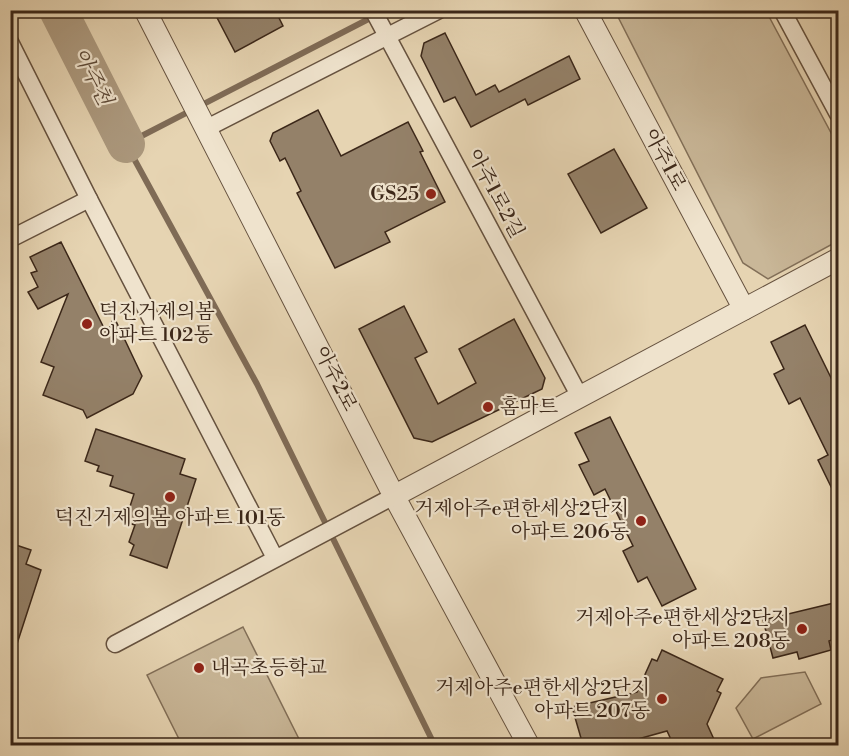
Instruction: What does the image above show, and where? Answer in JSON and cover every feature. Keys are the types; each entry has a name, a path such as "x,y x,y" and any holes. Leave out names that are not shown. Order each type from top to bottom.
{"street":[{"name":"아주2로","path":"145,10 394,496 529,746"},
{"name":"아주1로2길","path":"373,10 580,397"},
{"path":"207,128 439,10"},
{"name":"아주1로","path":"585,10 744,309"},
{"path":"782,10 838,114"},
{"path":"10,42 275,558"},
{"path":"10,239 89,199"},
{"path":"115,644 838,259"}],"shaded area":[{"path":"615,11 766,11 838,146 838,241 768,279 743,263"},
{"path":"243,627 302,745 182,745 147,675"},
{"path":"805,672 821,704 753,739 736,708 761,678"}],"building":[{"path":"213,10 275,10 283,26 235,52"},
{"path":"445,33 476,95 495,85 499,92 569,56 580,79 528,105 525,99 471,127 455,97 444,102 421,56 424,43"},
{"path":"318,110 341,156 408,122 445,202 385,232 390,242 335,268 297,193 301,191 285,158 280,161 270,141 273,133"},
{"path":"614,149 647,208 601,233 568,174"},
{"name":"덕진거제의봄 아파트 102동","path":"61,242 107,334 114,317 142,376 133,394 87,418 83,410 43,395 54,367 41,362 68,294 38,309 28,292 38,287 31,273 37,271 30,257"},
{"path":"404,306 427,352 415,358 438,404 476,383 459,349 514,319 545,378 542,389 432,442 414,438 359,329"},
{"path":"805,325 838,392 838,501 818,460 828,455 800,398 789,404 774,374 784,369 771,342"},
{"name":"거제아주e편한세상2단지 아파트 206동","path":"610,417 696,589 662,606 647,577 638,582 623,551 633,546 605,489 594,495 579,465 589,461 575,433"},
{"name":"덕진거제의봄 아파트 101동","path":"96,429 185,459 180,474 196,479 167,568 130,555 134,545 129,542 135,525 125,522 134,494 110,486 113,476 97,471 99,466 85,461"},
{"path":"10,543 31,550 26,564 41,570 14,653 10,652"},
{"name":"거제아주e편한세상2단지 아파트 208동","path":"838,602 838,638 829,641 831,650 799,659 797,652 773,658 763,620"},
{"name":"거제아주e편한세상2단지 아파트 207동","path":"662,650 723,679 717,691 721,693 707,724 717,746 674,746 667,731 613,746 609,746 607,739 583,745 572,707 637,692 652,659 657,661"}],"waterway":[{"name":"아주천","path":"58,10 126,144"},
{"path":"386,10 126,144 257,384 435,746"}],"place":[{"name":"GS25","path":"431,194"},
{"name":"덕진거제의봄 아파트 102동","path":"87,324"},
{"name":"홈마트","path":"488,407"},
{"name":"덕진거제의봄 아파트 101동","path":"170,497"},
{"name":"거제아주e편한세상2단지 아파트 206동","path":"641,521"},
{"name":"거제아주e편한세상2단지 아파트 208동","path":"802,629"},
{"name":"내곡초등학교","path":"199,668"},
{"name":"거제아주e편한세상2단지 아파트 207동","path":"662,699"}]}
